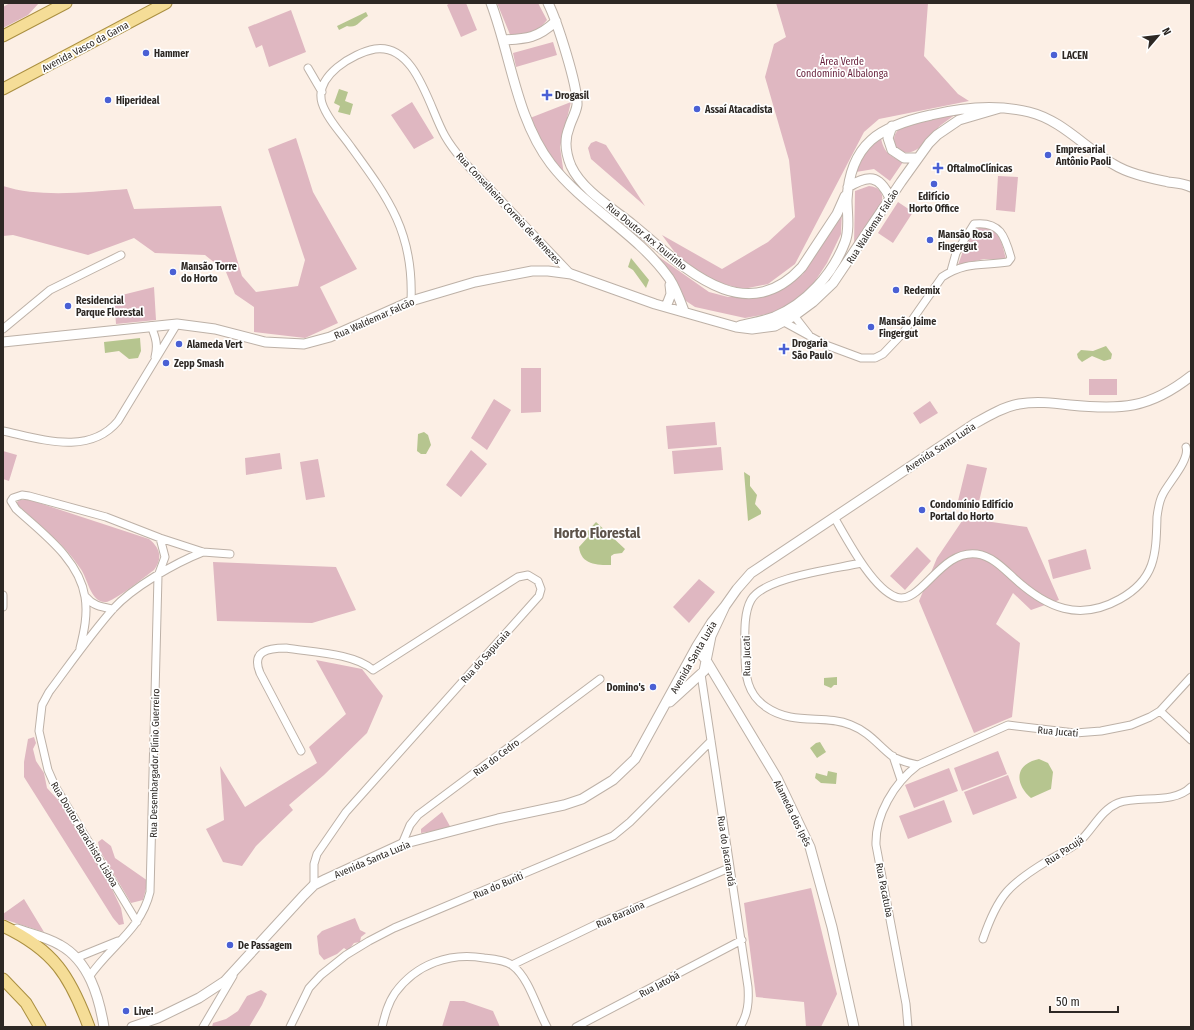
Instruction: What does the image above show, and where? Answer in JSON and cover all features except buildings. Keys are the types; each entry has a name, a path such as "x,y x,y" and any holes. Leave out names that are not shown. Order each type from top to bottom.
{"main road":[{"path":"3,41 47,3"},
{"path":"3,36 66,3"},
{"name":"Avenida Vasco da Gama","path":"3,89 166,3"},
{"path":"3,926 35,944 63,971 73,986 89,1027"},
{"path":"3,979 26,1003 40,1027"}],"street":[{"path":"491,3 526,120 544,153 560,174 636,243 660,268 672,285 684,311"},
{"name":"Rua Doutor Arx Tourinho","path":"548,3 556,21 576,92 577,106 568,128 566,146 571,165 576,175 617,212 710,285 722,290 744,294 766,291 787,281 802,267 834,220 848,187"},
{"path":"503,40 523,39 539,35 556,21"},
{"name":"Rua Conselheiro Correia de Menezes","path":"322,92 325,82 330,74 352,58 364,52 378,49 390,50 397,53 410,64 416,73 438,123 455,151 571,274"},
{"path":"308,68 322,92 322,103 328,115 372,175 396,214 409,253 411,300"},
{"name":"Rua Waldemar Falcão","path":"792,312 816,288 832,265 845,242 848,187 862,148 874,136 892,126 914,119 966,108 1000,108 1024,111 1046,118 1114,165 1191,189"},
{"name":"Rua Waldemar Falcão","path":"3,342 177,324 215,329 265,342 304,344 330,337 411,300 444,290 509,274 548,271 571,274 666,307 736,326 782,318 814,302 833,283 890,198 933,139 953,124 970,115 1000,108"},
{"path":"892,126 888,138 892,150 904,158 918,158"},
{"path":"848,187 860,180 873,179 883,185 890,198"},
{"path":"782,318 812,338 861,358 875,358 883,354 903,333 942,277 951,271 972,264 1008,262 1011,258 1002,234 994,226 985,223 974,224 956,253 951,271"},
{"path":"3,329 50,290 121,255"},
{"path":"660,268 670,286 671,294 666,307"},
{"path":"792,312 812,338"},
{"path":"3,431 51,442 71,443 99,437 111,430 177,324"},
{"path":"151,326 158,348 154,361"},
{"name":"Avenida Santa Luzia","path":"143,1027 199,998 225,981 314,885 402,844 582,799 613,780 625,770 634,759 664,709 683,672 712,622 751,573 974,424 1003,409 1018,404 1045,402 1108,408 1139,404 1157,397 1191,376"},
{"path":"834,517 861,563 883,588 897,598 906,598 914,594 948,562 968,554 978,554 990,559 1036,597 1046,603 1074,611 1086,612 1111,604 1135,590 1151,570 1155,558 1159,503 1186,457 1186,447"},
{"path":"113,609 97,606 90,602 85,596 71,564 51,542 16,509 12,501 13,498 22,495 29,496 81,509 203,552 230,554"},
{"path":"158,576 165,557 160,538"},
{"name":"Rua Doutor Barachisto Lisboa","path":"138,922 55,786 42,752 39,731 42,705 49,692 113,609 174,565 203,552"},
{"name":"Rua Jucati","path":"861,563 777,582 758,592 748,608 745,643 746,679 754,696 776,714 792,718 850,724 872,736 893,756 918,765 1008,725 1065,733 1086,733 1131,725 1150,718 1160,711 1191,677"},
{"name":"Rua do Sapucaia","path":"301,751 260,674 257,661 259,656 270,650 286,648 351,659 362,662 373,670 518,577 523,575 531,576 540,585 541,589 539,596 346,812 317,854 314,864 314,885"},
{"name":"Rua Desembargador Plínio Guerreiro","path":"89,977 120,940 138,922 145,910 152,880 158,576"},
{"path":"3,595 3,608"},
{"path":"80,651 86,621 85,596"},
{"name":"Avenida Santa Luzia","path":"664,709 701,674 705,667 711,636 725,606"},
{"path":"693,654 701,654 706,660"},
{"name":"Alameda dos Ipês","path":"706,660 777,778 808,841 830,920 854,1027"},
{"path":"683,672 693,680"},
{"name":"Rua do Jacarandá","path":"701,674 742,940 749,1002 746,1016 740,1027"},
{"name":"Rua do Cedro","path":"402,844 410,825 418,815 600,679"},
{"path":"1160,711 1191,740"},
{"name":"Rua do Buriti","path":"290,1027 309,988 321,975 346,955 394,928 613,836 630,822 711,741"},
{"name":"Rua Jucati","path":"893,756 901,780"},
{"name":"Rua Pacatuba","path":"908,1027 906,1004 876,845 876,834 879,818 901,780 918,765"},
{"name":"Rua Pacujá","path":"982,938 992,911 1001,897 1012,885 1028,873 1078,843 1109,808 1127,801 1182,794 1191,787"},
{"name":"Rua Baraúna","path":"512,965 595,925 730,868"},
{"path":"3,926 60,945 76,958 89,977 98,1002 104,1027"},
{"name":"Rua Desembargador Plínio Guerreiro","path":"76,958 120,940"},
{"name":"Rua Jatobá","path":"576,1027 742,940"},
{"path":"382,1027 389,1004 395,993 418,971 443,958 467,956 498,960 512,965 525,983 547,1027"},
{"path":"203,1027 237,969"},
{"name":"Avenida Santa Luzia","path":"132,1027 158,1018"}],"green space":[{"path":"10,3 39,3 28,15 3,28 3,7"},
{"path":"450,3 466,3 477,30 461,37 447,5"},
{"path":"497,3 538,3 547,20 539,28 527,34 511,37"},
{"name":"Área Verde Condomínio Albalonga","path":"776,3 928,3 924,56 958,94 969,101 879,119 864,132 795,264 768,284 743,289 709,280 676,254 662,235 722,269 768,242 795,217 789,160 765,77 774,44 786,37"},
{"path":"291,10 306,52 269,67 262,45 256,48 248,27"},
{"path":"553,42 557,55 516,67 513,53"},
{"path":"412,102 434,138 414,149 391,115"},
{"path":"571,102 560,147 564,175 545,152 530,118"},
{"path":"956,114 941,125 919,148 911,152 905,152 897,148 894,140 895,135 902,127 928,119"},
{"path":"880,133 884,148 887,152 903,162 890,181 874,169 856,172 863,150"},
{"path":"296,138 313,192 357,269 320,287 338,323 305,338 254,332 254,307 235,294 226,272 205,255 155,253 134,238 88,255 13,235 3,236 3,186 17,190 48,193 80,193 127,189 134,209 221,206 242,276 256,292 298,286 305,260 268,149"},
{"path":"596,141 606,145 645,206 591,159 588,148 591,143"},
{"path":"998,176 1018,177 1015,212 996,210"},
{"path":"869,186 878,189 882,195 881,203 878,212 854,245 855,191"},
{"path":"898,202 913,212 893,243 878,233"},
{"path":"842,210 841,234 827,263 806,295 773,313 745,318 695,307 683,299 652,252 709,292 728,297 760,296 788,286 803,274"},
{"path":"975,226 989,228 998,235 1003,246 1006,260 984,259 958,265 968,237"},
{"path":"154,287 156,320 116,324 114,297"},
{"path":"521,368 541,368 541,412 521,413"},
{"path":"1089,379 1117,379 1117,395 1089,395"},
{"path":"494,399 511,410 487,450 471,438"},
{"path":"930,401 938,413 920,424 913,413"},
{"path":"715,422 717,445 668,449 666,426"},
{"path":"721,447 723,470 674,474 672,451"},
{"path":"471,450 487,464 461,497 446,485"},
{"path":"3,451 17,455 9,481 3,479"},
{"path":"280,453 282,469 246,475 245,458"},
{"path":"318,459 325,497 306,500 300,462"},
{"path":"967,464 987,468 977,510 957,505"},
{"path":"20,500 30,500 149,539 156,546 159,553 159,561 157,566 154,570 130,588 110,601 106,602 96,599 83,572 74,559 59,542 18,505 17,502"},
{"path":"964,518 1027,527 1059,600 1031,610 1013,593 996,624 1020,643 1012,717 974,733 919,601 937,558"},
{"path":"917,547 931,561 905,590 890,576"},
{"path":"1086,549 1091,569 1053,579 1048,560"},
{"path":"213,562 336,567 356,610 312,623 217,621"},
{"path":"699,579 715,592 689,623 673,607"},
{"path":"316,660 362,669 383,696 367,733 324,775 289,805 293,810 256,846 242,866 223,862 206,829 224,820 220,766 245,807 317,763 309,747 346,714"},
{"path":"34,737 36,743 33,749 36,761 44,773 47,788 59,801 110,885 121,908 124,924 119,925 113,918 24,777 24,762 28,739"},
{"path":"998,751 1007,774 962,791 954,768"},
{"path":"949,768 958,791 914,808 905,785"},
{"path":"1008,775 1017,798 973,815 964,792"},
{"path":"944,800 952,822 908,839 899,816"},
{"path":"442,812 451,828 421,833 421,829"},
{"path":"102,839 111,846 115,858 148,881 143,900 131,903 100,851 98,842"},
{"path":"811,888 837,994 821,1027 806,1027 804,1002 756,997 744,903"},
{"path":"24,899 44,932 3,919 3,914"},
{"path":"355,918 360,930 366,933 361,937 360,942 354,943 348,951 344,948 337,954 324,960 319,954 317,936 322,931"},
{"path":"261,990 267,994 249,1027 212,1027 213,1023 226,1019 238,1011 247,996"},
{"path":"450,1001 464,1001 493,1011 500,1027 442,1027"}],"shaded area":[{"path":"366,12 368,16 356,25 350,27 347,26 339,30 337,26"},
{"path":"339,89 348,92 345,101 353,104 350,115 338,112 340,106 334,103"},
{"path":"631,258 649,280 646,288 633,270 628,267"},
{"path":"140,338 141,351 138,358 129,359 119,351 105,353 104,342"},
{"path":"1106,346 1112,354 1111,359 1104,361 1092,356 1082,362 1078,358 1077,354 1081,350 1093,351"},
{"path":"424,432 428,435 431,445 426,454 421,454 417,451 418,434"},
{"path":"744,472 750,476 750,486 757,495 755,504 761,511 761,514 748,521"},
{"path":"596,522 625,549 622,553 611,556 611,565 590,563 586,561 580,553 579,547 589,536 586,533"},
{"path":"837,677 837,685 834,685 831,688 824,685 824,678"},
{"path":"820,742 826,752 817,758 810,748 816,743"},
{"path":"1039,759 1048,763 1053,772 1051,789 1031,798 1022,786 1020,780 1021,770 1031,761"},
{"path":"828,771 837,773 836,784 821,783 815,778 816,773 827,776"}],"place":[{"name":"Hammer","path":"146,53"},
{"name":"LACEN","path":"1054,55"},
{"name":"Drogasil","path":"547,95"},
{"name":"Hiperideal","path":"108,100"},
{"name":"Assaí Atacadista","path":"697,109"},
{"name":"Empresarial Antônio Paoli","path":"1048,155"},
{"name":"OftalmoClínicas","path":"938,168"},
{"name":"Edifício Horto Office","path":"934,184"},
{"name":"Mansão Rosa Fingergut","path":"930,240"},
{"name":"Mansão Torre do Horto","path":"173,272"},
{"name":"Redemix","path":"896,290"},
{"name":"Residencial Parque Florestal","path":"68,306"},
{"name":"Mansão Jaime Fingergut","path":"871,327"},
{"name":"Alameda Vert","path":"179,344"},
{"name":"Drogaria São Paulo","path":"784,349"},
{"name":"Zepp Smash","path":"166,363"},
{"name":"Condomínio Edifício Portal do Horto","path":"922,510"},
{"name":"Domino's","path":"653,687"},
{"name":"De Passagem","path":"230,945"},
{"name":"Live!","path":"126,1011"}],"district":[{"name":"Horto Florestal","path":"597,533"}]}
